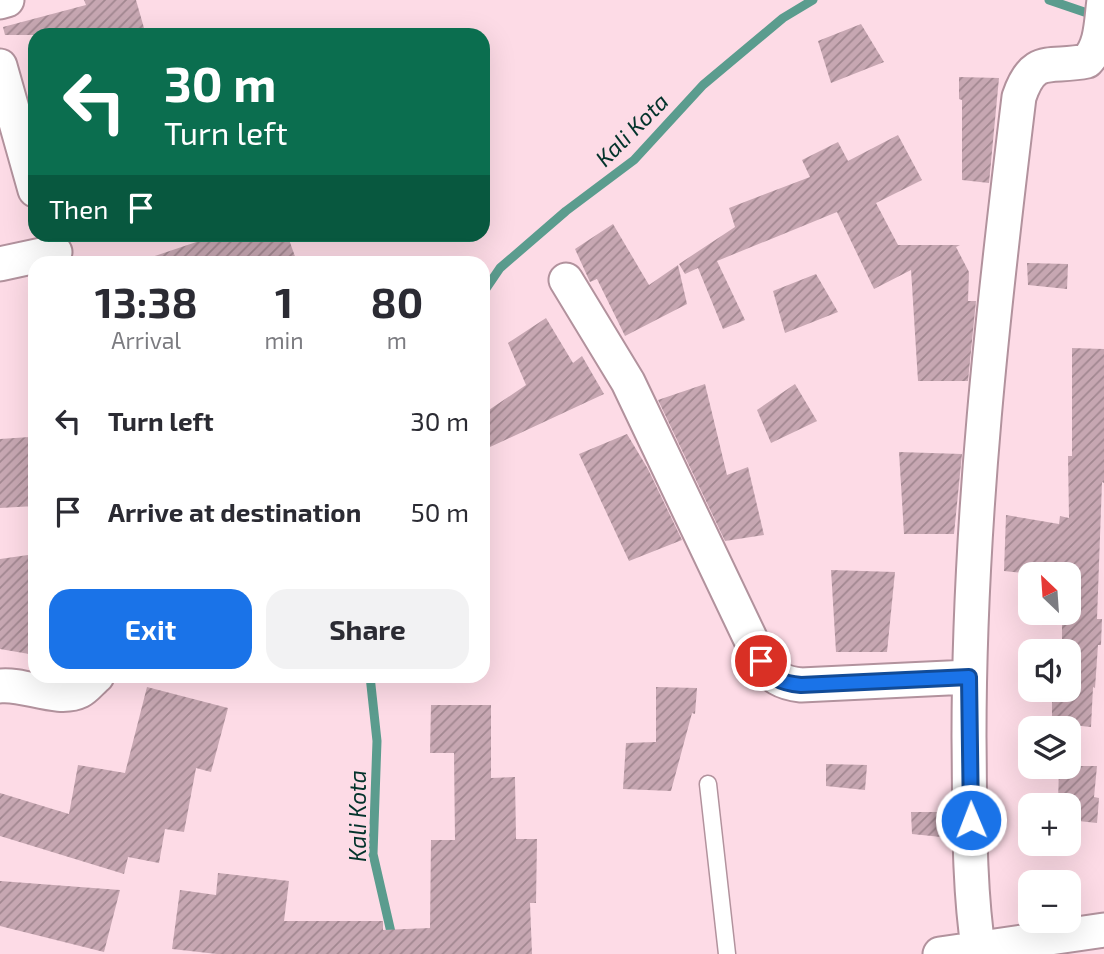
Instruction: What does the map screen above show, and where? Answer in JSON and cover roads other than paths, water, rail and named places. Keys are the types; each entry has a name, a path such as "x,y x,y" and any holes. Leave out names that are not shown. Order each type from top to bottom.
{"street":[{"path":"0,2 7,0"},
{"path":"979,952 972,866 969,677 976,493 998,265 1019,97 1025,80 1034,69 1087,61 1095,53 1104,0"},
{"path":"0,66 28,165"},
{"path":"31,256 55,250"},
{"path":"0,264 28,257"},
{"path":"566,280 628,382 769,673 783,683 801,685 969,677"},
{"path":"0,686 12,684 61,694 79,692 89,683"},
{"path":"940,954 979,952 1104,930"}],"lane":[{"path":"708,784 727,954"}],"waterway":[{"name":"Kali Kota","path":"490,283 500,268 566,211 634,160 703,85 783,18 813,0"},
{"name":"Kali Kota","path":"1049,0 1096,16"},
{"name":"Kali Kota","path":"371,683 377,741 373,854 396,954"}]}
